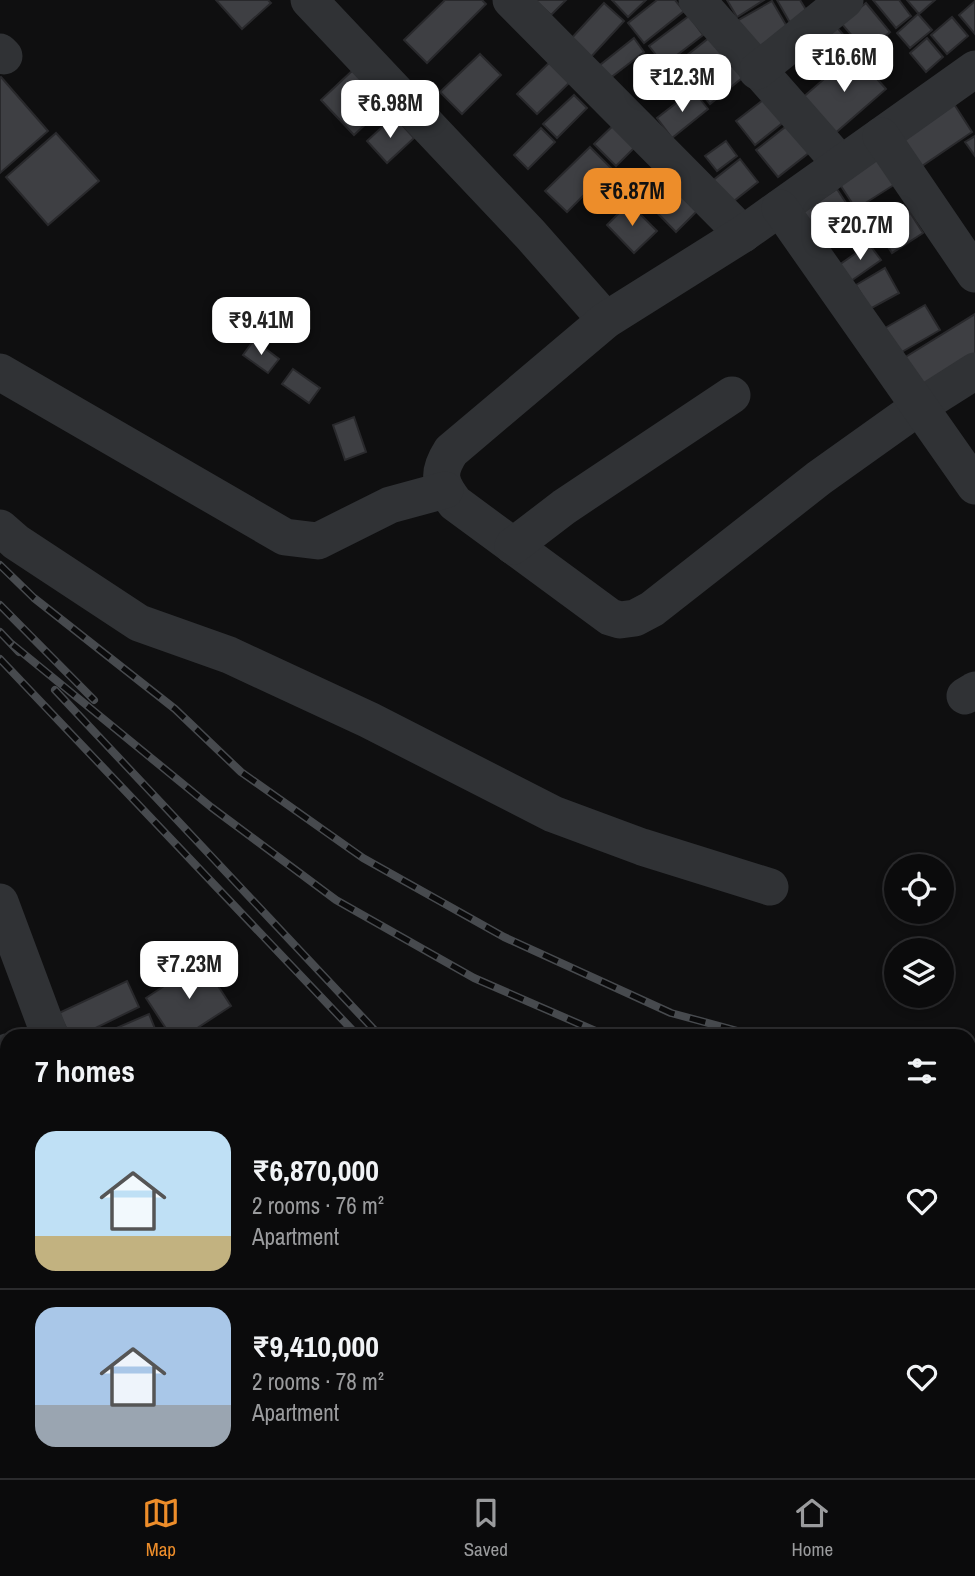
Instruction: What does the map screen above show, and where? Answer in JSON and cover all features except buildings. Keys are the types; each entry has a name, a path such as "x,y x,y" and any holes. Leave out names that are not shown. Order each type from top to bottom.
{"street":[{"path":"309,0 530,234 606,320"},
{"path":"511,0 743,234"},
{"path":"696,0 841,164"},
{"path":"757,71 845,0"},
{"path":"975,69 743,234 606,320 451,452 442,465 441,477 445,490 461,508 610,617 620,620 635,618 667,598 819,478 920,406 975,371"},
{"path":"881,136 975,274"},
{"path":"780,208 975,486"},
{"path":"0,372 285,537 318,541 390,505 445,490"},
{"path":"513,546 564,508 732,394"},
{"path":"0,528 16,542 139,623 229,655 369,720 552,814 642,847 770,887"},
{"path":"0,902 47,1029"}],"railway":[{"path":"0,565 34,598 175,709 241,772 363,858 504,937 671,1013 730,1029"},
{"path":"0,605 94,700"},
{"path":"0,632 19,652"},
{"path":"13,645 211,807 336,900 474,978 591,1029"},
{"path":"0,659 351,1029"},
{"path":"55,690 373,1029"}]}
